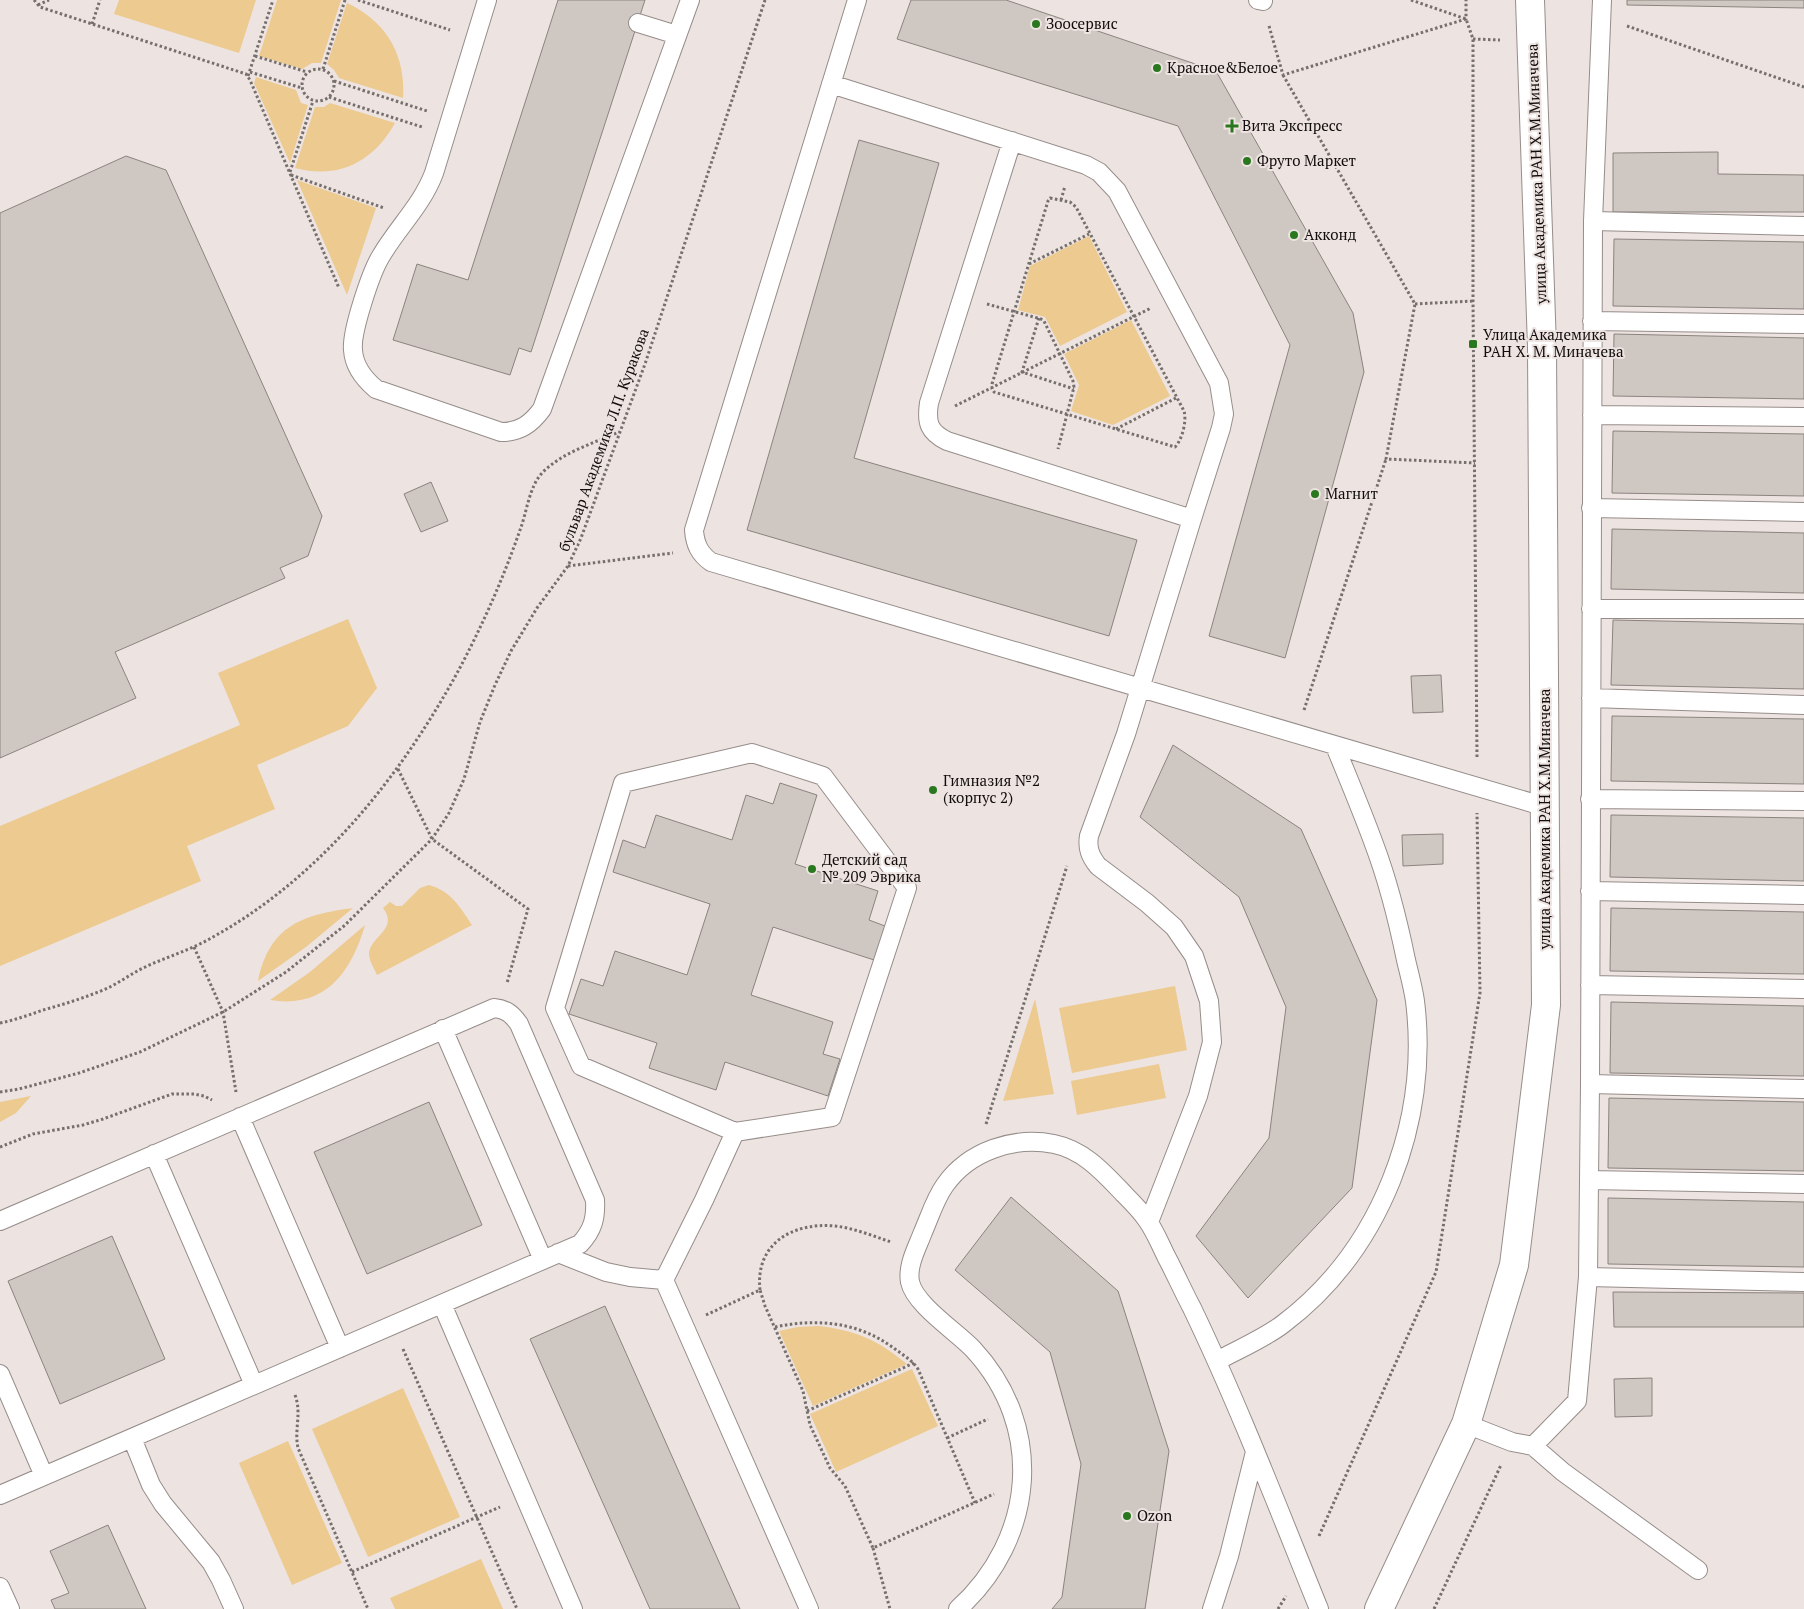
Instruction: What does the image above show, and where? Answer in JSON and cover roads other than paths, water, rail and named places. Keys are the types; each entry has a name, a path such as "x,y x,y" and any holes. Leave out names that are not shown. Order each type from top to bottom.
{"street":[{"name":"улица Академика РАН Х.М.Миначева","path":"1378,1609 1466,1424 1514,1265 1546,1005 1542,318 1530,0"}],"lane":[{"path":"487,0 430,185 376,265 353,339 353,351 356,363 368,383 376,389 501,432 516,430 529,424 542,409 690,0"},
{"path":"857,0 694,530 698,549 703,556 711,562 1546,807"},
{"path":"1533,1446 1577,1401 1588,1277 1593,221 1602,9"},
{"path":"638,23 677,35"},
{"path":"831,84 1086,165 1098,172 1117,191 1219,383 1224,414 1222,428 1124,740 1089,836 1089,851 1098,866 1174,927 1194,956 1210,1000 1212,1042 1198,1096 1148,1222"},
{"path":"1012,142 929,404 928,420 930,429 937,436 947,441 1192,519"},
{"path":"1593,221 1804,226"},
{"path":"1592,322 1804,324"},
{"path":"1592,415 1804,417"},
{"path":"1591,508 1804,512"},
{"path":"1591,609 1804,609"},
{"path":"1591,698 1804,705"},
{"path":"1217,1361 1281,1326 1313,1299 1342,1267 1362,1240 1381,1206 1390,1184 1404,1139 1415,1090 1418,1042 1415,1000 1402,938 1390,891 1374,844 1335,746"},
{"path":"752,753 823,776 907,888 832,1118 735,1132 581,1066 555,1008 624,783 752,753"},
{"path":"1590,799 1804,801"},
{"path":"1590,891 1804,895"},
{"path":"1590,985 1804,989"},
{"path":"0,1221 494,1008 500,1008 514,1016 519,1024 595,1200 596,1212 593,1227 580,1244 0,1495"},
{"path":"443,1029 551,1257 630,1277 664,1280"},
{"path":"1590,1084 1804,1089"},
{"path":"240,1117 340,1348"},
{"path":"664,1280 735,1132"},
{"path":"958,1609 973,1595 990,1574 1008,1543 1017,1514 1022,1481 1022,1455 1011,1409 991,1371 973,1349 917,1298 910,1282 910,1265 944,1186 964,1165 975,1158 1000,1146 1018,1142 1040,1142 1057,1145 1078,1153 1099,1168 1138,1209 1156,1233 1217,1361 1319,1609"},
{"path":"154,1154 254,1385"},
{"path":"1589,1180 1804,1184"},
{"path":"1588,1277 1804,1282"},
{"path":"664,1280 809,1609"},
{"path":"442,1304 573,1609"},
{"path":"0,1374 44,1476"},
{"path":"1466,1424 1512,1442 1533,1446 1563,1472 1698,1570"},
{"path":"132,1438 151,1485 163,1504 211,1562 234,1609"},
{"path":"1212,1609 1229,1556 1255,1452"},
{"path":"0,1587 10,1609"}],"place":[{"name":"Зоосервис","path":"1036,24"},
{"name":"Красное&Белое","path":"1157,68"},
{"name":"Вита Экспресс","path":"1232,126"},
{"name":"Фруто Маркет","path":"1247,161"},
{"name":"Акконд","path":"1294,235"},
{"name":"Улица Академика РАН Х. М. Миначева","path":"1473,344"},
{"name":"Магнит","path":"1315,494"},
{"name":"Гимназия №2 (корпус 2)","path":"933,790"},
{"name":"Детский сад № 209 Эврика","path":"812,869"},
{"name":"Ozon","path":"1127,1516"}]}
